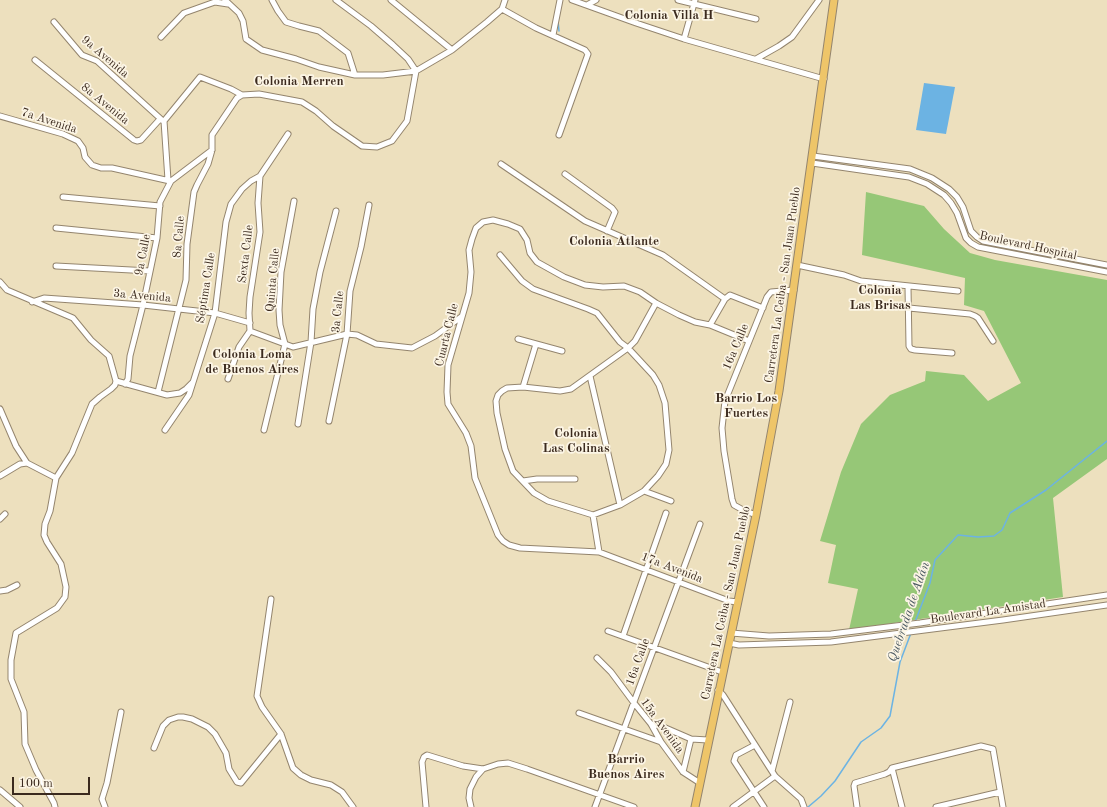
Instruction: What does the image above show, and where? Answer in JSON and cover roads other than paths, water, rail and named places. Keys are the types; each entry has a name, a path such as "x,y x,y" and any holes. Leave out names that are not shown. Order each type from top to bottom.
{"main road":[{"name":"Carretera La Ceiba - San Juan Pueblo","path":"694,807 756,514 779,391 834,0"}],"street":[{"path":"272,0 286,22 319,31 348,52 355,75"},
{"path":"242,95 259,94 302,102 362,146 377,147 392,141 407,122 416,70 408,59 393,45 371,26 336,0"},
{"path":"391,0 452,50"},
{"path":"161,37 184,13 216,2 226,2 239,13 244,21 246,39 262,50 319,67 355,75 383,75 416,70 452,50 502,9 505,0"},
{"path":"553,35 560,0"},
{"path":"572,0 684,39 824,78"},
{"path":"587,6 596,0"},
{"path":"678,0 695,2 756,19"},
{"path":"756,59 792,37 819,0"},
{"path":"684,39 695,2"},
{"path":"502,9 536,28 585,50 588,54 559,135"},
{"name":"9a Avenida","path":"54,22 82,55 97,61 162,120"},
{"name":"8a Avenida","path":"35,60 134,140 138,141 141,140 162,120 200,77 232,89 242,95"},
{"name":"8a Calle","path":"158,392 186,280 187,244 194,192 208,164 212,150 212,135 237,98 242,95"},
{"name":"7a Avenida","path":"0,116 63,134 78,141 83,148 85,156 92,165 101,168 112,168 170,180"},
{"path":"162,120 170,180"},
{"name":"Sexta Calle","path":"250,330 250,296 260,232 258,203 260,176 288,134"},
{"name":"9a Calle","path":"125,384 128,379 130,356 143,305 157,238 160,206 164,192 170,180 212,150"},
{"name":"Boulevard Hospital","path":"812,159 910,170 932,178 949,189 957,197 972,231 976,237 983,241 1107,265"},
{"name":"Boulevard Hospital","path":"812,159 909,177 927,184 944,195 951,203 957,213 966,238 978,247 1107,272"},
{"path":"501,164 585,221 663,255 725,299"},
{"path":"565,174 612,208 615,212 607,231"},
{"name":"Séptima Calle","path":"165,430 189,395 215,313 226,222 230,208 236,196 242,189 251,181 260,176"},
{"path":"63,197 160,206"},
{"name":"Quinta Calle","path":"264,430 285,344 280,325 281,272 294,201"},
{"name":"3a Calle","path":"329,421 347,334 350,291 361,247 369,205"},
{"path":"298,424 311,342 313,309 320,272 336,211"},
{"name":"Cuarta Calle","path":"503,541 498,535 475,478 471,446 466,433 448,404 448,364 469,293 471,272 470,250 476,228 483,222 493,220 520,229 527,240 530,253 537,262 564,277 585,285 604,287 624,286 640,292 656,303"},
{"path":"56,228 157,238"},
{"path":"500,255 522,281 533,289 597,313 620,342 628,348 653,375 659,385 665,403 669,450 666,464 658,476 644,491 620,505 593,515 548,501 534,493 513,471 505,449 497,413 497,398 500,393 507,388 522,387 560,391 571,389 628,348 635,341 656,303 684,318 710,326 748,341"},
{"path":"797,265 844,274 861,281 958,291"},
{"path":"56,266 150,271"},
{"path":"0,282 7,290 32,302 73,318 91,340 109,356 116,381 115,385 111,389 92,404 72,453 56,478 50,511 45,524 44,535 61,564 66,587 65,597 57,608 16,633 11,660 11,679 24,712 24,744 54,803 54,807"},
{"path":"908,287 909,346 911,349 952,353"},
{"name":"16a Calle","path":"756,514 743,510 734,505 724,450 722,428 725,401 767,297 771,292 794,290"},
{"path":"710,326 728,295 732,295 763,308"},
{"name":"3a Avenida","path":"32,302 44,298 143,305 215,313 250,323"},
{"path":"909,308 970,314 978,318 993,341"},
{"path":"228,379 239,347 250,330 293,347 347,334 357,335 376,344 412,348 434,336 461,317"},
{"path":"518,338 562,351"},
{"path":"522,387 536,344"},
{"path":"590,376 620,505"},
{"path":"116,381 167,395 186,389 194,381"},
{"path":"0,409 16,446 26,463 56,478"},
{"path":"0,476 20,464 26,463"},
{"path":"523,481 537,479 575,479"},
{"path":"644,491 671,501"},
{"path":"623,636 666,513"},
{"path":"0,519 5,514"},
{"path":"593,515 599,552"},
{"name":"16a Calle","path":"595,807 700,524"},
{"name":"17a Avenida","path":"503,541 509,545 520,548 599,552 729,601 738,602"},
{"path":"0,591 7,590 17,585"},
{"name":"Boulevard La Amistad","path":"731,633 769,636 831,634 920,623 1107,596"},
{"path":"271,599 257,696 262,707 281,734 293,768 301,775 311,780 332,785 342,792 353,807"},
{"name":"Boulevard La Amistad","path":"729,643 739,645 831,642 916,632 1107,605"},
{"path":"608,631 722,672"},
{"name":"15a Avenida","path":"597,658 611,672 651,724 661,742 683,772 700,783"},
{"path":"718,690 723,695 774,774 801,800 804,806"},
{"path":"733,807 754,792 774,774 790,702"},
{"path":"105,807 102,799 107,784 121,712"},
{"path":"579,713 661,742"},
{"path":"154,748 163,726 169,720 183,716 208,728 215,734 226,753 229,769 237,782 241,783 281,734"},
{"path":"651,724 661,726 692,739 708,740"},
{"path":"683,772 692,739"},
{"path":"755,745 736,755 734,760 764,807"},
{"path":"857,807 854,786 855,783 885,774 892,768 981,746 993,749 1003,807"},
{"path":"426,807 422,762 424,757 428,755 463,766 483,769 498,764 508,763 634,807"},
{"path":"892,768 902,807"},
{"path":"470,807 470,788 476,777 483,769"},
{"path":"0,790 20,807"},
{"path":"936,807 1000,792"}],"water":[{"path":"924,83 955,87 946,134 916,130"}],"waterway":[{"path":"558,21 559,31"},
{"name":"Quebrada de Adán","path":"915,622 930,583 935,560 958,535 978,537 994,536 1002,530 1010,513 1046,490 1107,441"},
{"name":"Quebrada de Adán","path":"808,807 835,781 861,742 881,728 890,716 900,662 911,633"}],"district":[{"name":"Colonia Villa H","path":"669,16"},
{"name":"Colonia Merren","path":"299,82"},
{"name":"Colonia Atlante","path":"614,242"},
{"name":"Colonia Las Brisas","path":"880,298"},
{"name":"Colonia Loma de Buenos Aires","path":"252,362"},
{"name":"Barrio Los Fuertes","path":"746,406"},
{"name":"Colonia Las Colinas","path":"576,442"},
{"name":"Barrio Buenos Aires","path":"626,768"}]}
